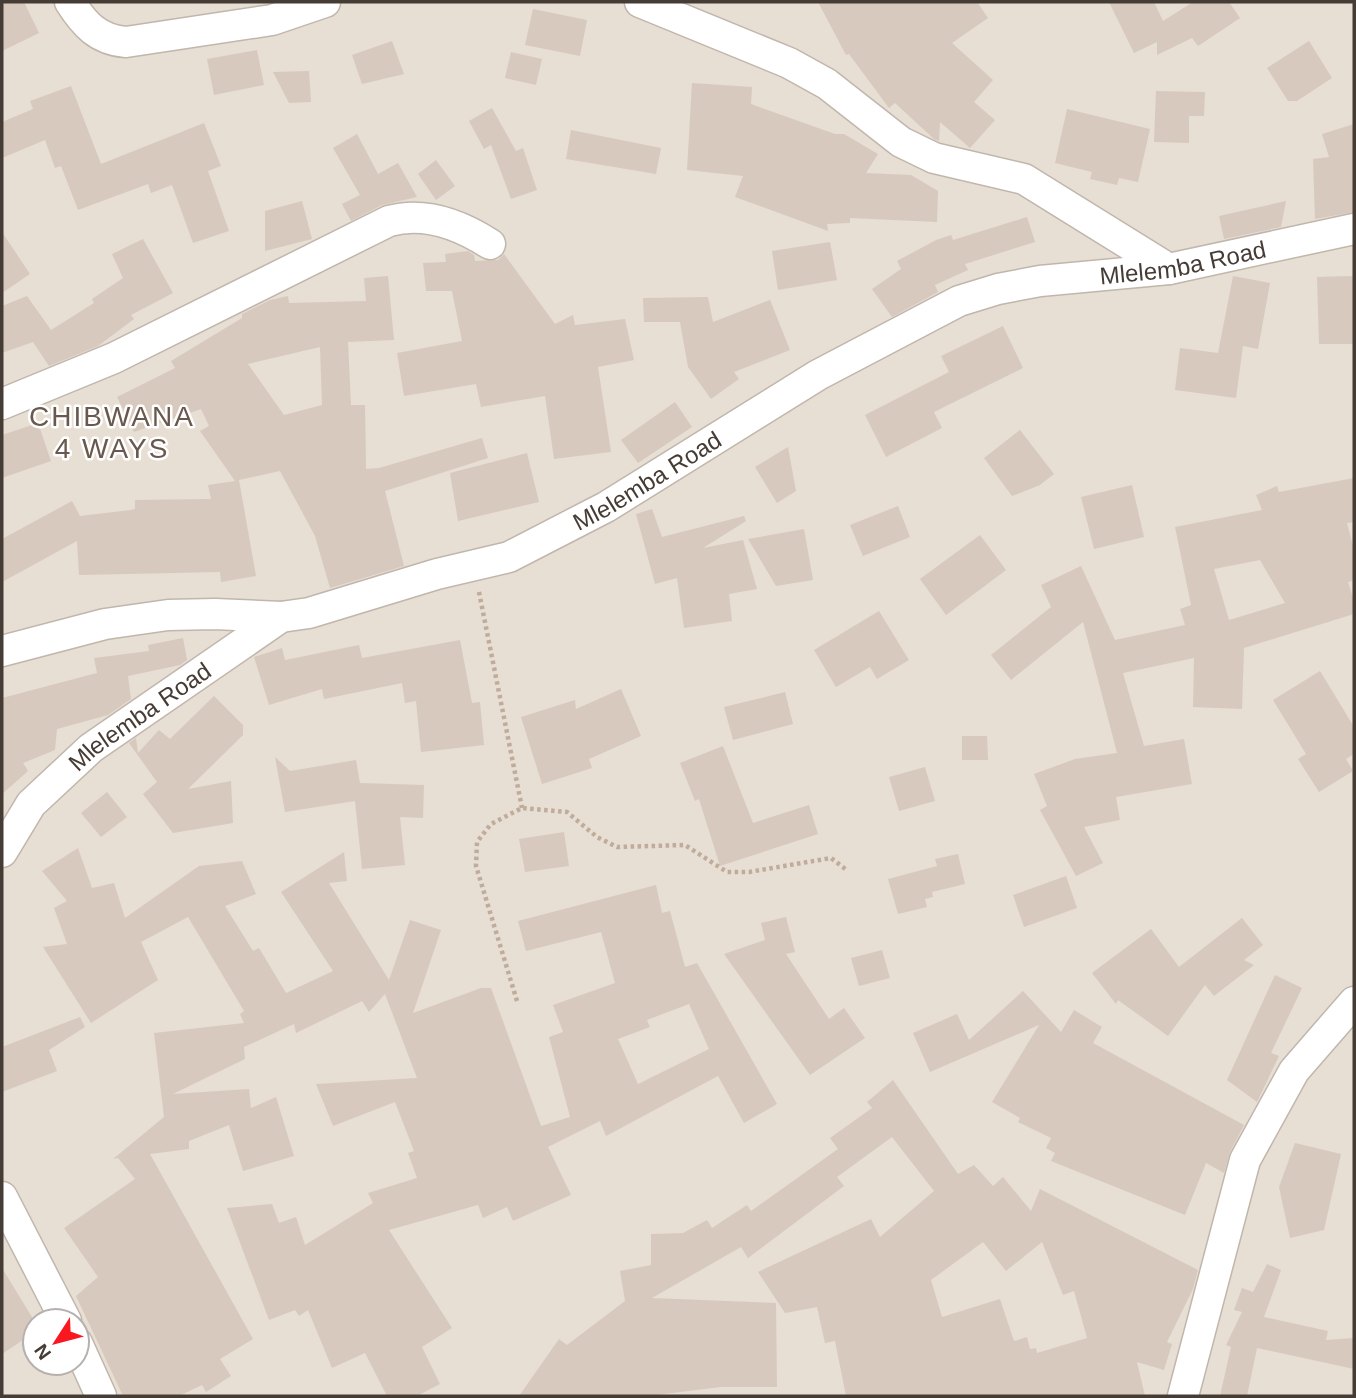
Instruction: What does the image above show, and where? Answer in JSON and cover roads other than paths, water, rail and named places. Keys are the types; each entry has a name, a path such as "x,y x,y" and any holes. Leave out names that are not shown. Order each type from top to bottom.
{"street":[{"path":"70,2 82,21 102,38 126,43 272,20 325,2"},
{"path":"640,2 789,63 827,84 901,142 934,158 1024,179 1169,269"},
{"path":"2,404 114,358 389,221 405,216 440,221 463,229 490,244"},
{"name":"Mlelemba Road","path":"2,852 30,804 91,748 281,617 322,610 430,576 509,557 540,544 606,507 818,375 959,301 998,289 1040,281 1169,269 1354,229"},
{"path":"2,650 105,624 168,615 281,617"},
{"path":"1183,1396 1245,1160 1294,1071 1354,1002"},
{"path":"2,1197 59,1307"},
{"path":"91,1374 101,1396"}],"district":[{"name":"CHIBWANA 4 WAYS","path":"112,432"}]}
